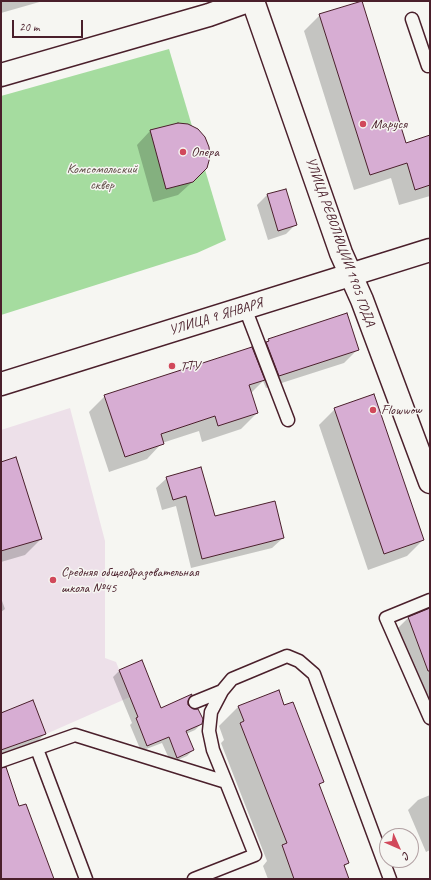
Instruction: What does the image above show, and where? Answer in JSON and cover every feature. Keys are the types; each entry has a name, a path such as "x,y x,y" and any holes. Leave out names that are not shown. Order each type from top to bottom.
{"main road":[{"path":"1,75 209,14 248,1"},
{"name":"УЛИЦА РЕВОЛЮЦИИ 1905 ГОДА","path":"253,1 350,275 362,300 430,482"},
{"name":"УЛИЦА 9 ЯНВАРЯ","path":"1,384 430,250"}],"lane":[{"path":"412,19 428,66 430,66"},
{"path":"245,308 288,420"},
{"path":"430,600 386,618 430,718"},
{"path":"194,879 255,855 213,750 206,714 232,679 287,656 299,662 314,674 390,879"},
{"path":"195,702 222,691"},
{"path":"1,761 75,735 226,782"},
{"path":"37,749 86,879"}],"shaded area":[{"name":"Средняя общеобразовательная школа №45","path":"70,408 105,541 105,658 116,662 130,697 46,734 1,750 1,430"}],"green space":[{"name":"Комсомольский сквер","path":"169,49 226,240 197,253 1,315 1,96"}],"building":[{"path":"362,1 406,143 430,135 430,185 415,190 407,163 370,175 319,14"},
{"name":"Опера","path":"178,123 188,124 198,129 205,137 209,147 210,157 207,168 193,182 166,189 150,130"},
{"path":"286,189 297,225 278,231 267,194"},
{"path":"347,313 359,350 279,376 266,342 269,341 268,339"},
{"path":"252,347 265,380 249,385 258,413 218,426 215,416 161,434 164,444 125,457 104,395"},
{"path":"374,394 424,540 384,554 334,408"},
{"path":"16,457 42,539 1,551 1,462"},
{"path":"201,467 215,516 275,501 284,538 202,559 186,496 173,500 166,477"},
{"path":"430,608 430,671 428,671 408,617"},
{"path":"142,660 161,708 192,694 188,701 188,705 194,709 198,709 203,719 202,724 186,731 194,750 177,758 169,737 147,746 136,718 138,717 119,670"},
{"path":"279,690 284,705 293,702 324,782 319,784 349,863 344,865 349,879 294,879 282,845 287,843 240,723 244,721 238,706"},
{"path":"33,700 46,734 1,750 1,713"},
{"path":"6,767 19,806 26,804 54,879 1,879 1,768"}],"place":[{"name":"Маруся","path":"363,124"},
{"name":"Опера","path":"183,152"},
{"name":"ТТУ","path":"172,366"},
{"name":"Flowwow","path":"373,410"},
{"name":"Средняя общеобразовательная школа №45","path":"53,580"}]}
